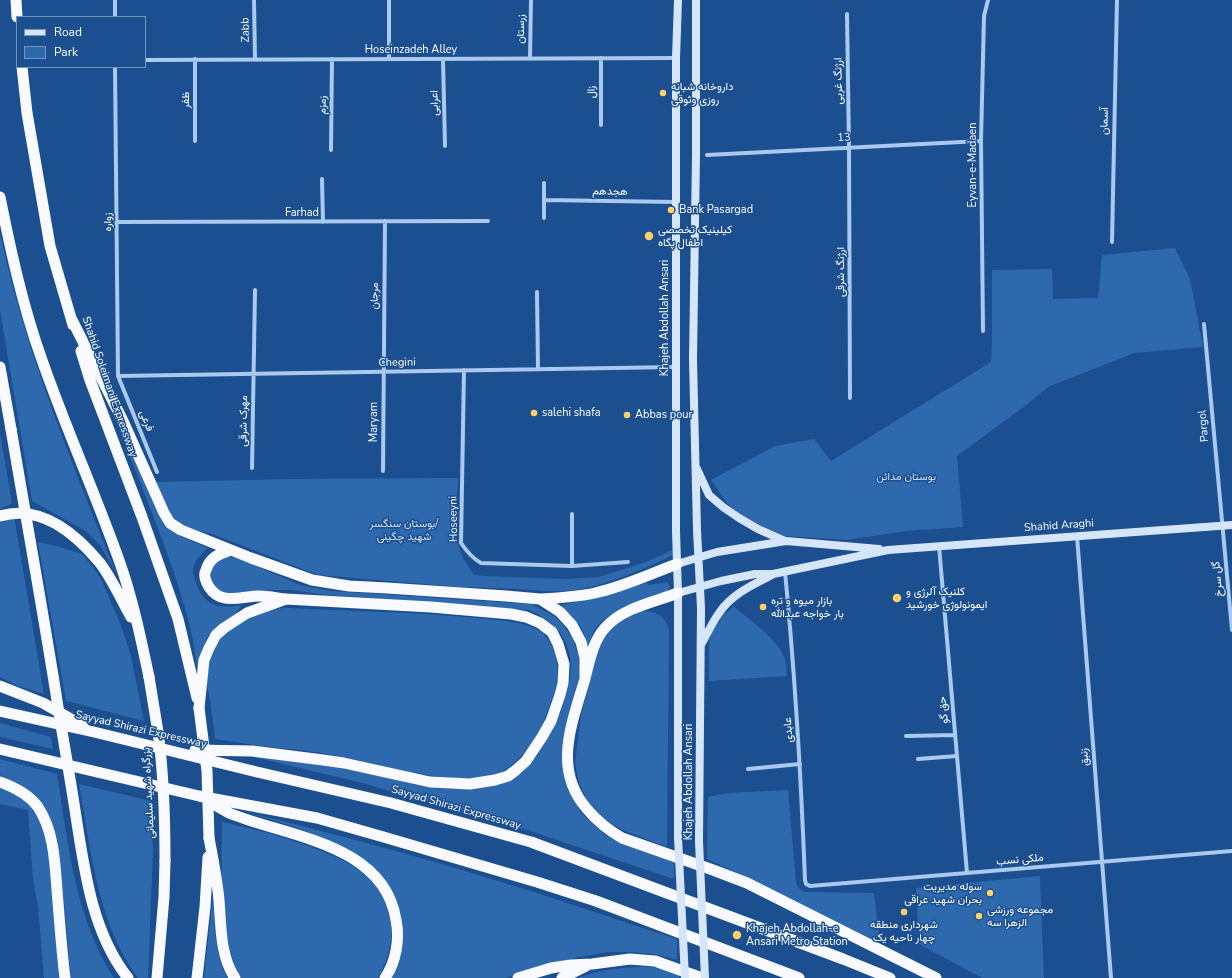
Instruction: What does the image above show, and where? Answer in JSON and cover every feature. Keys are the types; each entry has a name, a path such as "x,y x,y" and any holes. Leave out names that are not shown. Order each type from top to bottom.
{"highway":[{"path":"16,0 17,16"},
{"name":"Shahid Soleimani Expressway","path":"22,68 27,114 50,246 90,380 145,525 178,619 199,708"},
{"path":"0,196 11,254 41,359 120,565 141,636"},
{"path":"71,318 123,421 164,513 170,523 181,530 312,580 349,586 540,599 596,593 677,564"},
{"path":"0,367 82,851 93,904 99,924 111,952 128,978"},
{"path":"0,516 14,513 29,513 44,518 62,527 81,542 100,564 141,636"},
{"path":"172,750 252,751 344,763 430,782 470,784 495,780 508,776 526,761 551,721 560,695 563,683 564,664 558,644 552,632 540,623 526,617 511,614 431,607 286,599 261,596 229,600 216,594 210,589 206,583 204,573 208,563 214,556 231,550"},
{"path":"678,594 618,617 605,628 596,643 572,723 567,752 568,771 573,788 582,803 595,819 622,838 747,883 936,978"},
{"path":"197,978 205,907 209,838 207,771 199,708 204,660 216,635 224,628 248,613 286,599"},
{"path":"540,599 560,612 572,626 583,647 585,658 585,679"},
{"name":"بزرگراه شهید سلیمانی","path":"141,636 158,732 163,780 165,861 164,897 157,978"},
{"path":"0,686 42,704 94,732"},
{"name":"Sayyad Shirazi Expressway","path":"0,711 172,750 256,772 391,803 531,842 836,956 890,978"},
{"path":"0,749 199,796 317,818 387,838 596,901 799,978"},
{"path":"0,782 12,786 26,796 37,807 45,822 55,863 65,978"},
{"path":"199,796 229,812 268,826 298,834 331,847 362,865 373,874 383,884 390,897 395,911 397,926 398,940 389,972 385,978"},
{"path":"209,838 215,871 222,940 228,963 235,978"},
{"path":"518,978 551,968 614,960 644,960 655,962 702,978"},
{"path":"562,978 592,964"}],"main road":[{"name":"Khajeh Abdollah Ansari","path":"678,0 676,58 678,836 685,978"},
{"path":"696,0 696,155 693,360 696,530 698,558"},
{"path":"695,465 709,495 723,507 758,529 786,541"},
{"name":"Shahid Araghi","path":"678,594 700,586 754,574 773,574 785,572 888,550 1232,525"},
{"name":"Shahid Araghi","path":"677,564 717,552 786,541 888,550"},
{"name":"Khajeh Abdollah Ansari","path":"698,558 701,608 699,841 705,978"},
{"path":"700,648 714,622 725,606 746,588 773,574"}],"street":[{"path":"115,0 115,16"},
{"name":"Zabb","path":"254,0 255,59"},
{"path":"389,0 389,59"},
{"name":"زرستان","path":"530,59 531,0"},
{"name":"Eyvan-e-Madaen","path":"983,331 981,141 984,16 988,0"},
{"name":"آسمان","path":"1112,242 1117,0"},
{"name":"ارژنگ غربی","path":"847,14 850,147"},
{"name":"زال","path":"601,58 602,125"},
{"name":"Hoseinzadeh Alley","path":"146,60 676,58"},
{"name":"زمزم","path":"331,150 332,59"},
{"name":"اعرابی","path":"444,59 445,146"},
{"name":"ظفر","path":"195,60 195,141"},
{"name":"زواره","path":"115,68 118,376"},
{"name":"13","path":"707,155 981,141"},
{"name":"ارژنگ شرقی","path":"850,147 850,398"},
{"path":"322,180 323,222"},
{"path":"544,183 544,218"},
{"name":"هجدهم","path":"544,200 676,202"},
{"name":"مرجان","path":"384,372 385,221"},
{"name":"Farhad","path":"117,222 488,221"},
{"path":"254,374 255,290"},
{"path":"537,292 538,369"},
{"name":"Pargol","path":"1204,324 1222,526"},
{"name":"Chegini","path":"118,376 676,367"},
{"name":"Hoseeyni","path":"464,370 461,543 466,551 481,563 572,566 628,562"},
{"name":"Maryam","path":"383,471 384,372"},
{"name":"مهرک شرقی","path":"252,468 254,374"},
{"name":"فرعی","path":"118,376 157,472"},
{"path":"572,514 572,566"},
{"name":"گل سرخ","path":"1222,526 1232,630"},
{"name":"زنبق","path":"1078,536 1111,978"},
{"name":"حق گو","path":"939,546 967,873"},
{"name":"عابدی","path":"785,572 793,652 805,880 806,884 810,886"},
{"path":"906,736 955,735"},
{"path":"918,758 957,756"},
{"path":"748,768 800,764"},
{"name":"ملکی نسب","path":"810,886 1232,850"}],"green space":[{"path":"0,233 23,323 43,383 75,470 117,575 100,545 86,531 32,501 0,310"},
{"name":"بوستان مدائن","path":"1175,248 1190,279 1203,347 1134,353 1048,387 1025,406 957,456 963,527 906,531 847,540 785,536 740,516 727,503 711,480 775,446 814,439 831,461 991,362 992,270 1052,269 1053,299 1098,298 1102,255"},
{"path":"116,421 164,525 182,537 208,548 198,558 193,569 194,578 203,597 214,605 225,607 241,606 234,616 213,631 207,638 202,649 198,676 188,619 173,569"},
{"path":"0,433 12,503 0,509"},
{"name":"بوستان سنگسر/ شهید چگینی","path":"458,478 456,539 463,558 474,575 564,579 599,577 646,562 677,548 679,552 639,571 609,582 567,591 460,587 318,575 212,534 192,529 177,521 171,516 166,507 156,482 292,479"},
{"path":"14,516 44,694 18,686 0,677 0,523"},
{"path":"38,542 82,554 102,581 120,623 131,656 144,721 66,701"},
{"path":"224,557 237,558 300,585 331,591 531,604 549,613 560,621 574,641 580,663 580,673 570,717 564,767 567,786 573,799 582,814 605,835 631,847 674,861 674,879 530,831 362,783 250,756 352,770 433,788 469,788 488,786 504,782 514,778 529,765 541,749 555,725 564,702 570,676 570,654 567,645 556,628 539,615 529,610 328,595 291,590 268,590 229,594 211,585 211,568 215,563"},
{"path":"667,582 670,587 667,592 653,595 652,597 626,607 608,617 601,623 591,638 589,654 580,626 561,605 601,597 646,583 649,585"},
{"path":"733,606 771,638 777,645 785,660 787,676 709,681 709,641 712,631 720,621 720,616 729,611"},
{"path":"286,608 452,616 508,621 533,627 546,637 552,646 558,673 553,697 542,725 524,754 516,762 497,774 483,778 455,778 424,775 323,753 215,739 207,683 207,669 217,644 225,634 247,618 273,609"},
{"path":"642,611 659,615 668,625 669,630 667,847 622,830 604,819 587,800 579,783 575,763 581,715 597,653 602,642 615,625 623,619"},
{"path":"0,723 51,737 53,749 0,737"},
{"path":"0,759 57,774 70,853 82,905 90,931 114,978 71,978 58,850 19,784 0,775"},
{"path":"79,784 151,801 153,850 148,978 138,978 124,957 104,910 92,860"},
{"path":"0,787 17,795 30,807 39,820 45,834 49,851 61,978 44,978 38,906 33,880 28,810 0,804"},
{"path":"788,790 796,882 798,887 803,892 874,893 880,943 707,859 708,797 728,793"},
{"path":"247,812 467,871 677,939 677,960 654,954 608,952 546,965 505,978 390,978 402,923 400,912 392,891 378,873 360,858 338,845 291,826"},
{"path":"222,822 267,833 310,846 351,865 371,879 384,900 391,922 392,934 388,956 378,978 241,978 228,943 225,923 222,881"},
{"name":"مجموعه ورزشی الزهرا سه","path":"1040,876 1044,978 982,978 919,944 916,888"},
{"path":"214,886 215,933 219,956 227,978 204,978"},
{"path":"652,967 679,972 679,978 578,978 608,970"}],"place":[{"name":"داروخانه شبانه روزی وثوقی","path":"663,93"},
{"name":"Bank Pasargad","path":"671,210"},
{"name":"کیلینیک تخصصی اطفال پگاه","path":"649,236"},
{"name":"salehi shafa","path":"534,413"},
{"name":"Abbas pour","path":"627,415"},
{"name":"کلنیک آلرژی و ایمونولوژی خورشید","path":"897,598"},
{"name":"بازار میوه و تره بار خواجه عبدالله","path":"763,607"},
{"name":"سوله مدیریت بحران شهید عراقی","path":"990,893"},
{"name":"شهرداری منطقه چهار ناحیه یک","path":"904,912"},
{"name":"مجموعه ورزشی الزهرا سه","path":"979,916"},
{"name":"Khajeh Abdollah-e Ansari Metro Station","path":"737,935"}]}
